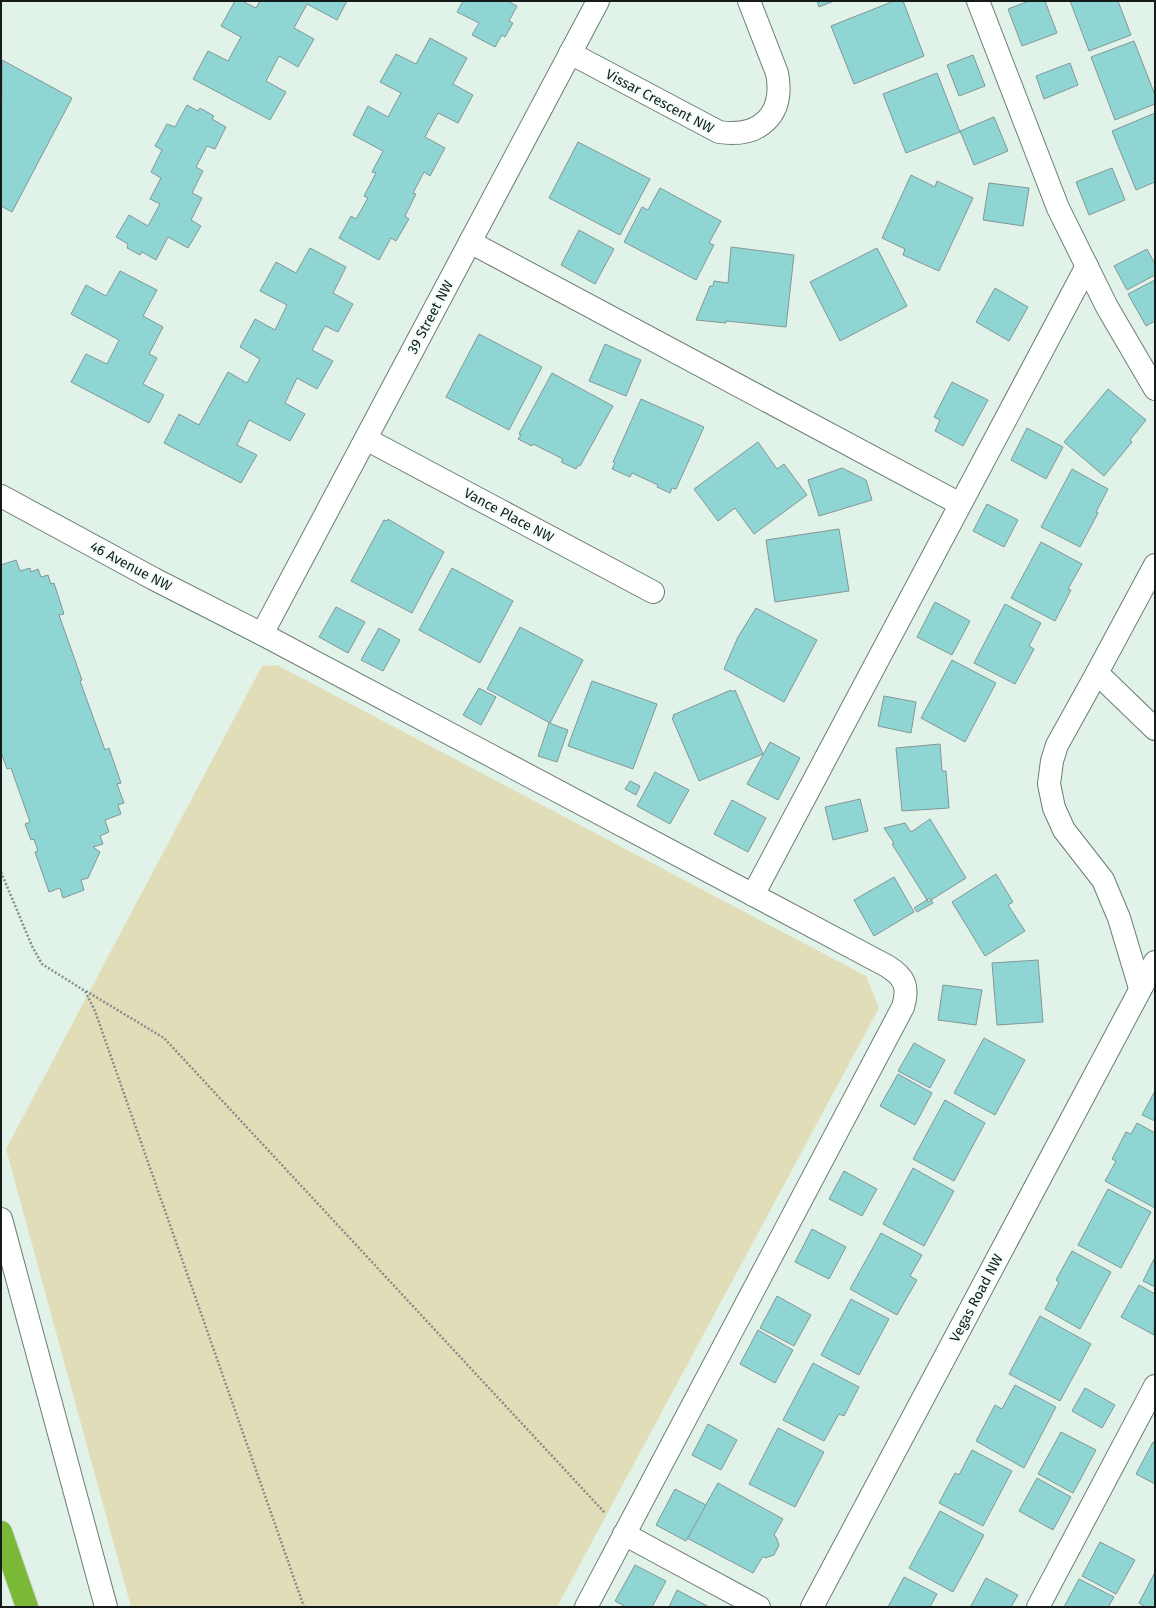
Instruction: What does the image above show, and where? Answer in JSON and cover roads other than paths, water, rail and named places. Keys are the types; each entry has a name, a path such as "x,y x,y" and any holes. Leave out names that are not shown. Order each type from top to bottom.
{"highway":[{"path":"1,1532 27,1607"}],"street":[{"name":"39 Street NW","path":"262,634 598,1"},
{"name":"Vissar Crescent NW","path":"570,53 719,132 732,134 746,132 759,127 768,119 775,109 779,97 780,85 777,73 749,1"},
{"path":"978,1 1058,208 1107,307 1155,389"},
{"path":"470,242 960,504"},
{"path":"753,895 1087,266"},
{"name":"Vance Place NW","path":"366,439 653,592"},
{"name":"46 Avenue NW","path":"1,496 154,579 262,634 892,969 898,973 905,984 907,995 903,1007 586,1607"},
{"path":"1140,988 1119,918 1103,880 1064,830 1054,808 1049,784 1052,761 1057,745 1098,673 1155,565"},
{"path":"1098,673 1155,729"},
{"name":"Vegas Road NW","path":"812,1607 1155,962"},
{"path":"1,1219 106,1607"},
{"path":"1038,1607 1155,1386"},
{"path":"624,1534 759,1607"}]}
